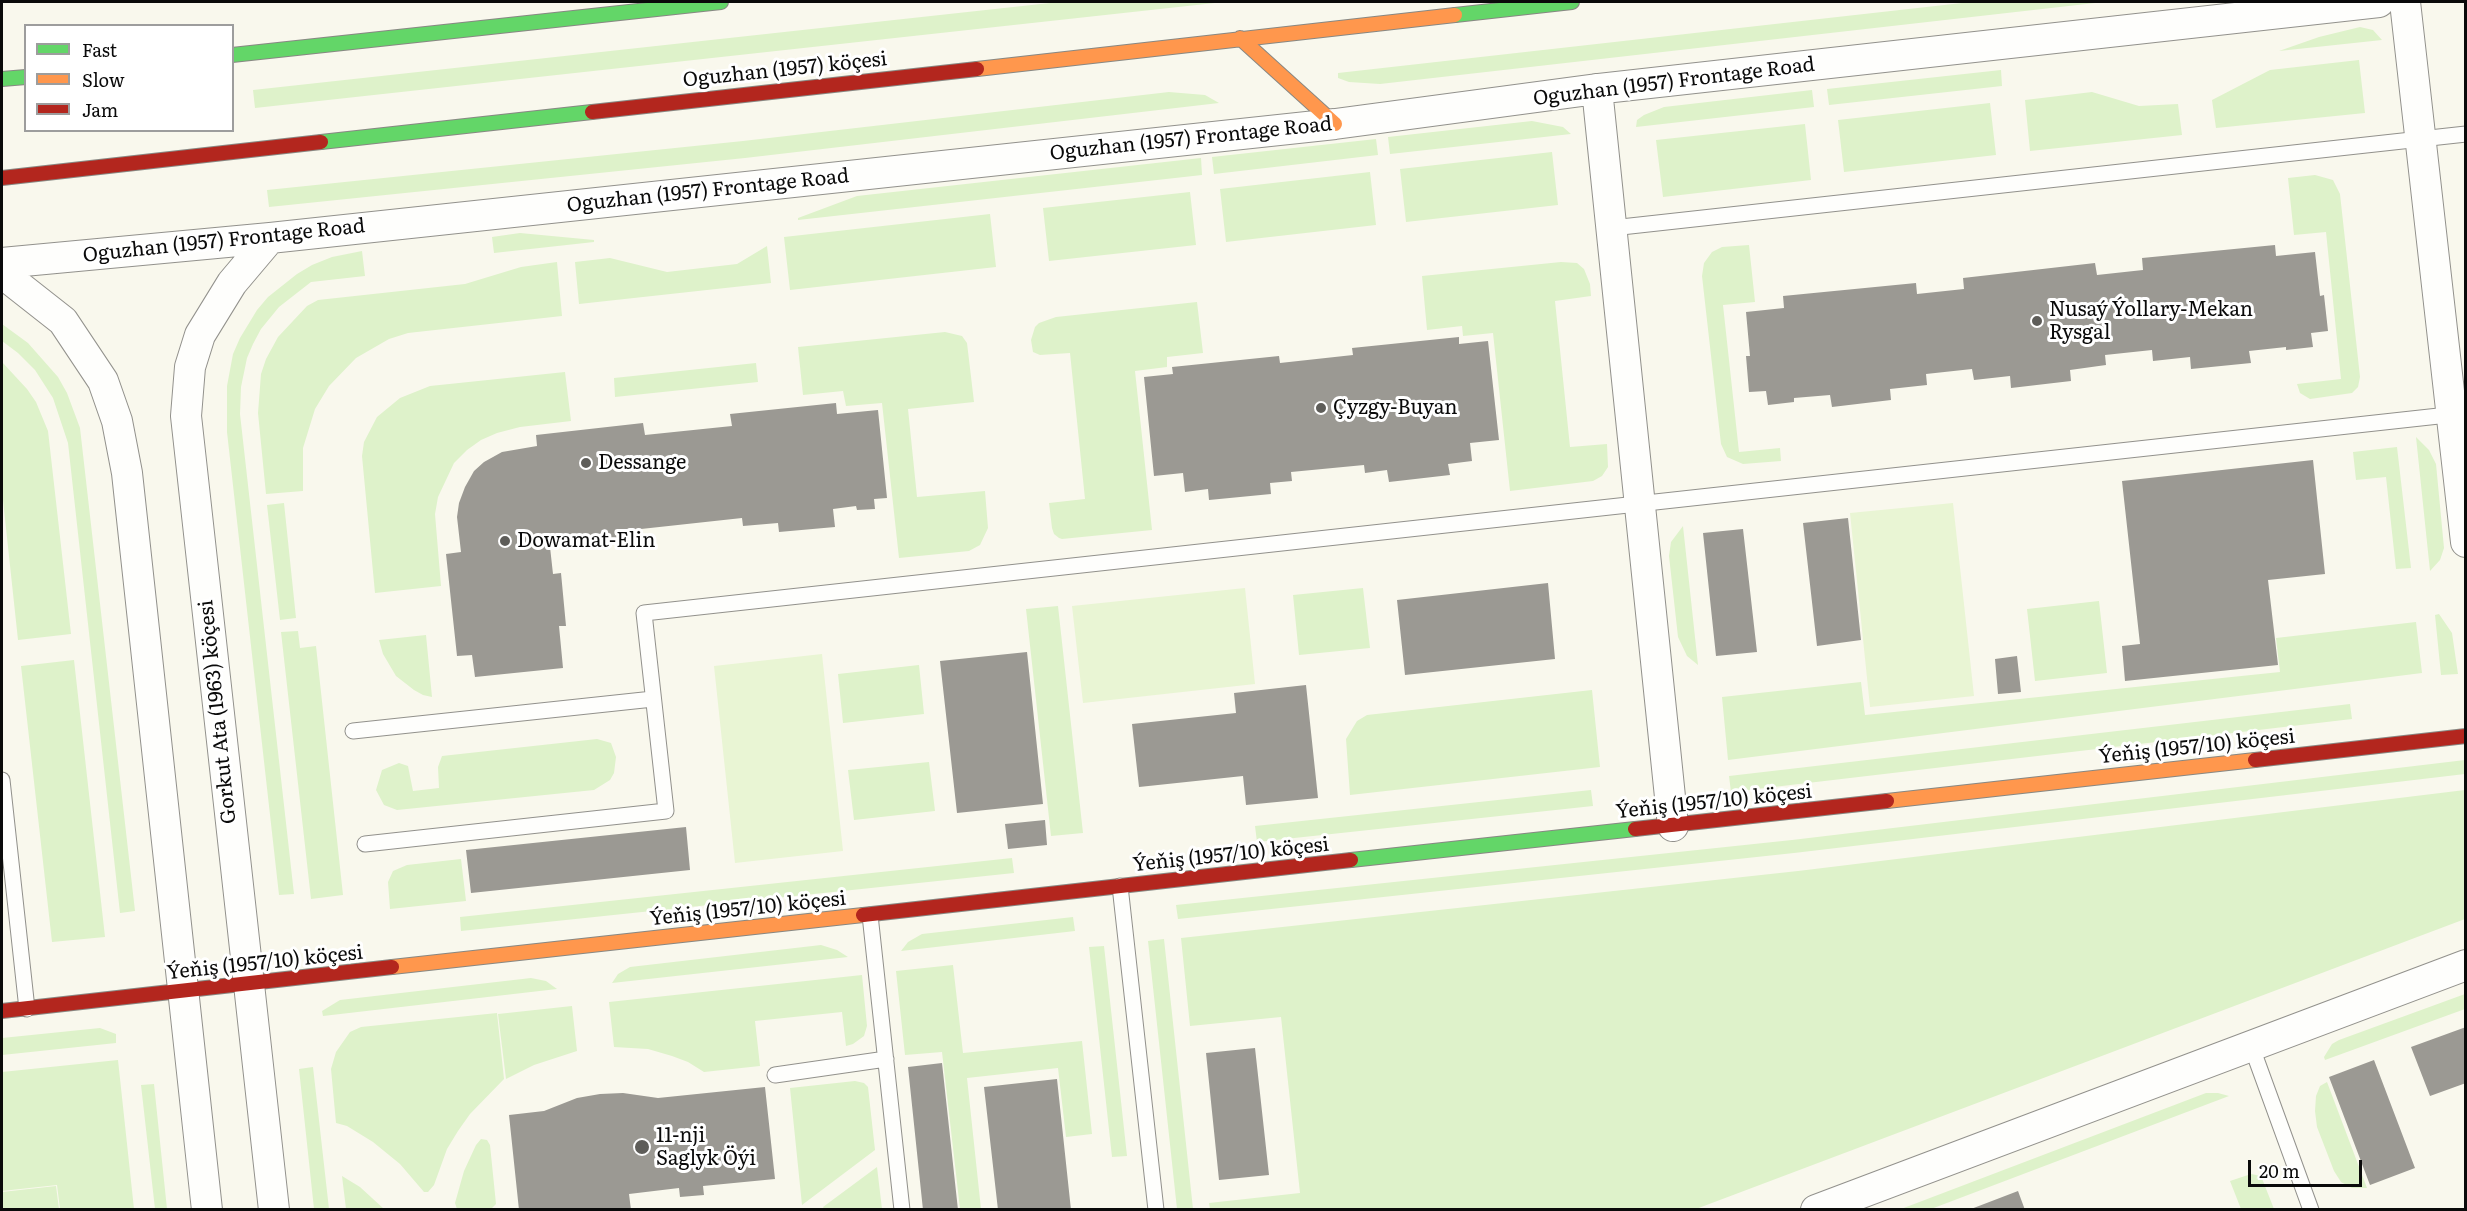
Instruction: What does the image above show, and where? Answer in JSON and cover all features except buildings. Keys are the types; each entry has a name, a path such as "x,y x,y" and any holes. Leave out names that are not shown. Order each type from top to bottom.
{"street":[{"path":"234,54 650,5 722,2"},
{"name":"Oguzhan (1957) köçesi","path":"2,178 1572,2"},
{"name":"Oguzhan (1957) Frontage Road","path":"2,263 270,238 1335,124 1597,89 2379,2"},
{"path":"2405,2 2458,414 2466,542"},
{"path":"1240,38 1335,124"},
{"path":"2,79 24,77"},
{"path":"1597,89 1673,826"},
{"name":"Gorkut Ata (1963) köçesi","path":"270,238 232,284 200,335 190,367 186,416 274,1209"},
{"path":"2,273 63,321 103,381 117,421 127,473 207,1209"},
{"name":"Ýeňiş (1957/10) köçesi","path":"2,1011 2466,736"},
{"path":"1816,1209 2466,965"}],"lane":[{"path":"1612,228 2466,134"},
{"path":"365,844 666,811 644,613 2458,414"},
{"path":"352,731 653,699"},
{"path":"2,780 3,811 27,1009"},
{"path":"1120,886 1155,1209"},
{"path":"870,915 902,1209"},
{"path":"2252,1045 2311,1209"},
{"path":"775,1075 886,1059"}],"green space":[{"path":"1059,2 1224,2 255,108 253,90"},
{"path":"1971,2 2104,2 1380,84 1349,82 1338,78 1338,73"},
{"path":"2360,27 2373,30 2382,40 2279,51 2319,37"},
{"path":"2359,60 2365,113 2216,128 2212,100 2270,70"},
{"path":"2001,70 2002,86 1829,105 1827,89"},
{"path":"1812,90 1814,107 1636,127 1637,120 1644,115 1664,107"},
{"path":"1169,92 1205,95 1219,103 745,158 269,207 267,190 743,141"},
{"path":"2092,92 2139,106 2178,104 2182,135 2030,151 2025,100"},
{"path":"1990,103 1996,155 1844,172 1838,120"},
{"path":"1532,121 1563,127 1571,134 1390,154 1388,137"},
{"path":"1805,124 1811,180 1663,197 1656,140"},
{"path":"1376,139 1378,155 1214,174 1212,157"},
{"path":"1552,152 1558,205 1406,222 1400,169"},
{"path":"1201,158 1202,175 798,220 798,218 857,196"},
{"path":"1370,172 1376,225 1226,242 1220,189"},
{"path":"2315,175 2333,180 2340,194 2360,377 2358,387 2352,393 2310,399 2300,393 2297,384 2341,379 2326,232 2294,235 2288,178"},
{"path":"1190,192 1196,245 1049,261 1043,208"},
{"path":"990,214 996,267 790,290 784,237"},
{"path":"520,233 594,240 594,242 494,253 492,237"},
{"path":"1749,245 1755,302 1723,305 1739,452 1780,448 1781,461 1743,464 1727,457 1721,444 1702,276 1704,263 1712,252 1722,247"},
{"path":"767,246 771,283 579,304 575,262 610,258 667,272 737,264"},
{"path":"362,251 365,276 311,282 279,307 261,329 253,344 247,358 241,387 240,414 294,894 279,895 227,432 227,386 233,354 240,338 268,297 312,265 332,257"},
{"path":"557,262 562,316 408,333 389,339 356,358 329,386 315,409 303,448 303,491 266,494 258,413 261,374 278,337 307,306 318,300 465,284 521,267"},
{"path":"1561,262 1577,263 1584,269 1590,284 1591,296 1555,301 1570,447 1607,444 1608,467 1602,476 1593,481 1510,491 1493,333 1463,336 1462,326 1427,330 1422,276"},
{"path":"1197,302 1203,353 1167,357 1167,367 1135,371 1152,530 1059,538 1054,534 1052,528 1049,503 1085,499 1070,353 1040,355 1033,352 1031,340 1035,327 1039,323 1056,317"},
{"path":"2,324 28,343 58,377 67,393 80,428 135,911 120,913 68,443 53,398 35,370 2,341"},
{"path":"945,332 962,336 967,343 974,402 908,409 917,497 985,491 988,528 980,545 969,551 899,558 882,403 846,406 843,391 803,395 798,347"},
{"path":"2,362 36,402 48,431 71,634 18,640 2,491"},
{"path":"756,363 758,382 615,397 614,378"},
{"path":"565,372 571,421 520,427 497,433 481,440 454,463 438,497 435,514 441,586 375,593 362,456 364,442 377,417 400,398 430,386"},
{"path":"2416,437 2429,450 2436,464 2444,548 2440,560 2430,571"},
{"path":"2397,447 2411,568 2396,569 2386,477 2356,480 2353,452"},
{"path":"284,503 296,618 280,620 267,505"},
{"path":"1953,503 1974,696 1870,707 1850,513"},
{"path":"1683,526 1698,665 1687,656 1678,637 1669,556 1671,542"},
{"path":"1245,588 1255,684 1083,703 1072,606"},
{"path":"1363,588 1370,648 1299,655 1293,595"},
{"path":"2099,601 2107,673 2035,681 2027,609"},
{"path":"1058,606 1083,833 1051,836 1026,609"},
{"path":"2439,614 2452,633 2458,674 2441,675 2435,615"},
{"path":"2416,622 2422,673 1728,760 1722,697 1861,682 1865,715 2280,672 2276,638"},
{"path":"298,631 300,648 316,646 343,895 311,899 281,632"},
{"path":"426,635 432,697 414,690 396,676 383,654 379,640"},
{"path":"822,654 843,851 735,863 714,666"},
{"path":"74,660 105,937 52,942 21,666"},
{"path":"919,665 924,714 843,723 838,674"},
{"path":"1592,690 1600,767 1350,795 1346,739 1357,721 1367,715"},
{"path":"2350,704 2352,719 1731,792 1729,776"},
{"path":"597,739 611,743 616,757 614,773 610,780 594,790 397,810 384,805 376,790 382,770 399,763 408,766 413,791 439,788 438,767 442,756"},
{"path":"2465,760 2465,774 1794,853 1178,919 1176,905 1792,840"},
{"path":"929,762 935,811 854,820 848,770"},
{"path":"1591,790 1593,806 1257,842 1255,826"},
{"path":"2465,790 2465,919 1696,1209 1210,1209 1209,1203 1300,1193 1281,1017 1190,1026 1181,938 1798,871"},
{"path":"1012,858 1014,873 461,931 460,917"},
{"path":"461,859 466,901 390,909 388,882 393,871 407,865"},
{"path":"1073,917 1075,931 901,951 908,942 922,934"},
{"path":"1164,939 1193,1209 1177,1209 1148,941"},
{"path":"821,945 837,950 848,957 612,983 618,974 630,967"},
{"path":"1104,946 1127,1156 1112,1157 1089,947"},
{"path":"953,965 963,1053 1082,1041 1092,1134 1066,1137 1058,1068 967,1078 981,1209 960,1209 942,1052 905,1055 896,971"},
{"path":"862,975 867,1026 864,1036 853,1044 846,1046 842,1012 755,1021 760,1066 704,1072 688,1062 648,1049 614,1047 609,1002"},
{"path":"531,978 546,981 557,989 323,1016 322,1011 340,1000"},
{"path":"2465,994 2465,1009 2325,1060 2324,1057 2332,1044 2339,1040"},
{"path":"572,1006 577,1051 534,1065 506,1079 498,1014"},
{"path":"497,1013 504,1079 470,1114 458,1131 447,1149 434,1185 428,1192 424,1192 400,1164 373,1142 347,1126 336,1123 331,1069 336,1052 350,1032 361,1027"},
{"path":"100,1028 116,1034 116,1043 2,1055 2,1038"},
{"path":"118,1060 134,1209 60,1209 57,1185 2,1191 2,1072"},
{"path":"313,1067 329,1209 314,1209 299,1069"},
{"path":"855,1081 864,1083 868,1087 875,1150 802,1205 790,1088"},
{"path":"2327,1082 2367,1188 2352,1188 2341,1182 2334,1171 2317,1127 2316,1096 2320,1086"},
{"path":"154,1084 167,1209 155,1209 141,1085"},
{"path":"2206,1093 2229,1096 1931,1209 1901,1209"},
{"path":"481,1139 487,1140 490,1145 496,1204 491,1209 457,1209 455,1203 464,1171"},
{"path":"877,1167 882,1209 824,1209 823,1207"},
{"path":"2251,1174 2261,1176 2274,1209 2241,1209 2230,1181"},
{"path":"342,1176 360,1187 384,1209 346,1209"},
{"path":"56,1186 59,1209 2,1209 2,1192"}],"traffic: fast":[{"path":"234,55 721,2"},
{"path":"1455,15 1572,2"},
{"path":"2,79 24,77"},
{"path":"321,142 592,112"},
{"path":"1351,860 1635,829"}],"traffic: slow":[{"path":"977,69 1455,15"},
{"path":"1240,38 1335,124"},
{"path":"1887,801 2255,760"},
{"path":"392,967 863,915"}],"traffic: jam":[{"path":"592,112 977,69"},
{"path":"2,178 321,142"},
{"path":"2255,760 2466,736"},
{"path":"1635,829 1887,801"},
{"path":"863,915 1351,860"},
{"path":"2,1011 392,967"}],"place":[{"name":"Nusaý Ýollary-Mekan Rysgal","path":"2037,321"},
{"name":"Çyzgy-Buyan","path":"1321,408"},
{"name":"Dessange","path":"586,463"},
{"name":"Dowamat-Elin","path":"505,541"},
{"name":"11-nji Saglyk Öýi","path":"642,1147"}]}
